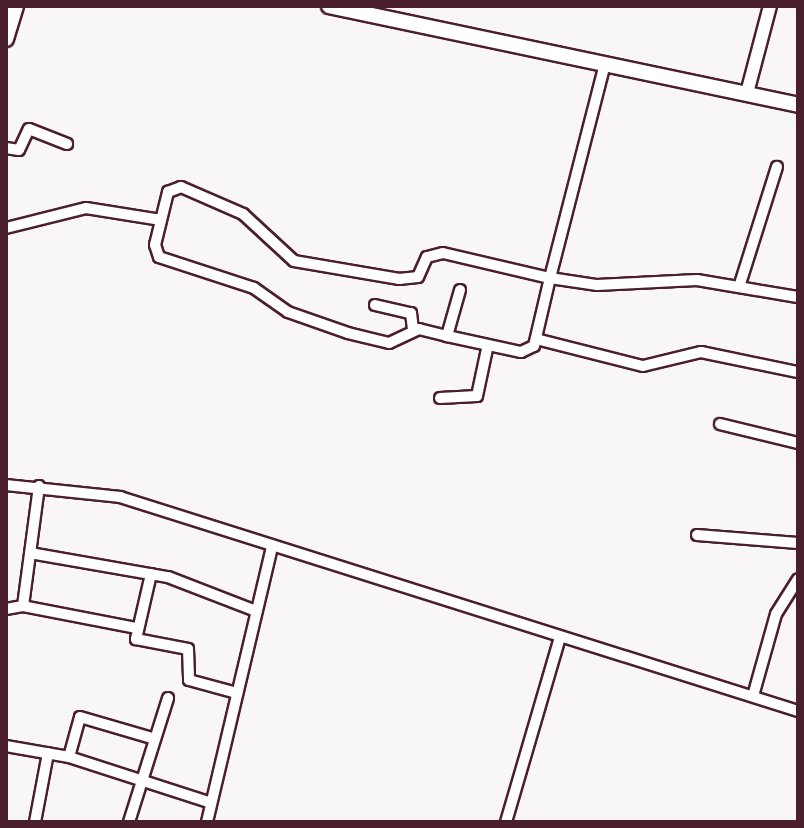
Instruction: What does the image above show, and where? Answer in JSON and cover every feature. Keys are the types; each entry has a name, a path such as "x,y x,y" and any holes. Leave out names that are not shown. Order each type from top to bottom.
{"main road":[{"path":"6,39 16,6"},
{"path":"329,6 798,105"}],"street":[{"path":"747,93 770,6"},
{"path":"605,64 550,278 536,339 525,352 487,349 447,336 413,330 389,343 348,333 288,312 254,288 161,258 155,249 168,192 178,187 258,224 294,261 407,279 418,277 431,254 443,253 550,278 597,285 740,284 798,297"},
{"path":"6,148 19,150 29,129 67,144"},
{"path":"740,284 777,167"},
{"path":"6,228 86,208 161,220"},
{"path":"447,336 460,290"},
{"path":"375,305 411,313 413,330"},
{"path":"536,339 643,366 701,352 798,372"},
{"path":"440,398 477,396 487,349"},
{"path":"720,424 798,443"},
{"path":"6,485 39,486 120,497 798,711"},
{"path":"23,606 39,486"},
{"path":"697,535 798,543"},
{"path":"207,822 272,546"},
{"path":"30,553 151,574 256,611"},
{"path":"151,574 136,628 138,641 191,651 189,680 237,693"},
{"path":"753,696 774,621 797,585"},
{"path":"6,609 23,606 136,628"},
{"path":"506,822 518,791 560,637"},
{"path":"129,822 168,698"},
{"path":"69,757 80,717 155,739"},
{"path":"6,746 69,757 211,803"},
{"path":"35,822 48,753"}]}
